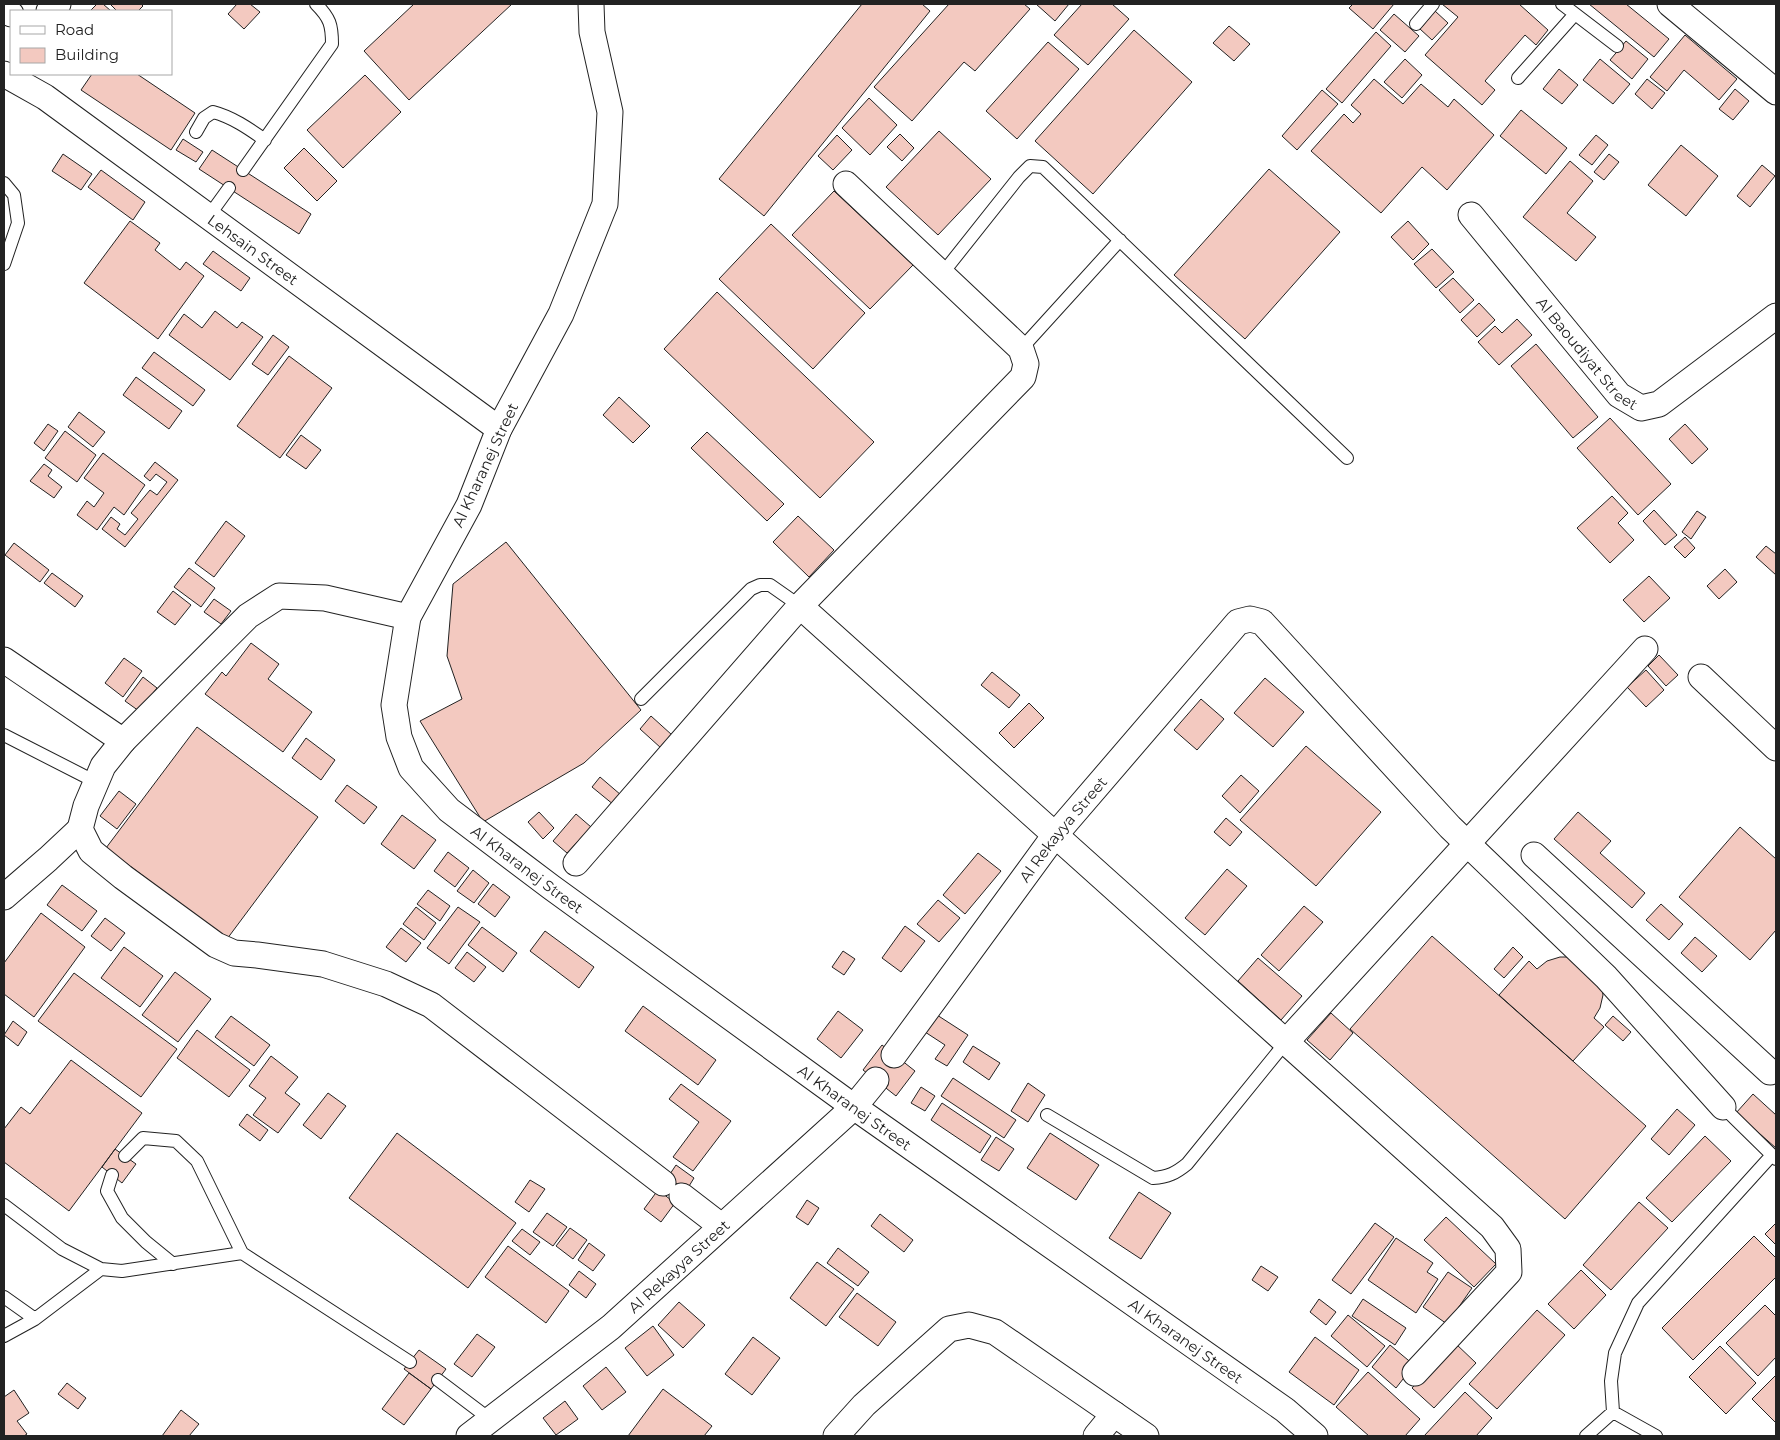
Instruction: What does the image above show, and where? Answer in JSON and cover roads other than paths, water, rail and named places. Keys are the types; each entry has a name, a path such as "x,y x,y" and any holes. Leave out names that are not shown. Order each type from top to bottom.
{"street":[{"name":"Al Kharanej Street","path":"591,4 592,32 610,112 605,204 561,314 499,429 469,506 408,617 394,705 399,738 411,768 457,816 551,887 854,1107 1285,1410 1315,1436"},
{"path":"1670,4 1776,92"},
{"name":"Lehsain Street","path":"4,74 45,98 499,429"},
{"path":"576,863 800,606 1023,377 1026,364 1021,349 846,184"},
{"name":"Al Baoudiyat Street","path":"1471,215 1619,395 1641,408 1659,404 1776,316"},
{"path":"4,897 80,829 86,806 103,766 123,741 248,616 279,596 325,598 408,617"},
{"path":"800,606 1492,1227 1508,1249 1510,1272 1415,1373"},
{"name":"Al Rekayya Street","path":"894,1055 1055,835 1238,622 1250,619 1262,622 1466,843"},
{"path":"1286,1042 1466,843 1645,650"},
{"path":"4,660 123,741"},
{"path":"1701,677 1776,748"},
{"path":"80,829 91,851 123,877 216,945 234,953 324,964 386,984 431,1005 721,1226"},
{"path":"1466,843 1606,977 1724,1107"},
{"path":"1534,855 1774,1072"},
{"name":"Al Rekayya Street","path":"469,1436 611,1326 854,1107 876,1080"},
{"path":"836,1436 864,1405 949,1329 969,1325 995,1332 1146,1436"},
{"path":"1096,1436 1114,1414"}],"lane":[{"path":"243,170 332,44 331,23 325,12 316,4"},
{"path":"1416,24 1433,4"},
{"path":"1562,4 1617,46"},
{"path":"1518,78 1575,14"},
{"path":"196,132 204,118 213,112 238,122 265,140"},
{"path":"942,274 1030,166 1043,167 1347,458"},
{"path":"4,183 14,195 18,223 4,264"},
{"path":"208,217 229,188"},
{"path":"1021,349 1120,240"},
{"path":"641,699 751,589 760,585 770,585 800,606"},
{"path":"4,735 96,782"},
{"path":"1047,1115 1154,1178 1167,1177 1187,1164 1286,1042"},
{"path":"1613,1412 1611,1381 1615,1353 1638,1303 1774,1157 1724,1107"},
{"path":"125,1156 142,1138 176,1141 197,1161 242,1253 410,1362"},
{"path":"112,1175 107,1191 122,1218 146,1242 173,1264"},
{"path":"4,1205 62,1249 102,1269 122,1271 242,1253"},
{"path":"4,1336 35,1319 102,1269"},
{"path":"4,1297 35,1319"},
{"path":"438,1380 491,1420"},
{"path":"1586,1436 1613,1412"},
{"path":"1613,1412 1656,1436"}]}
